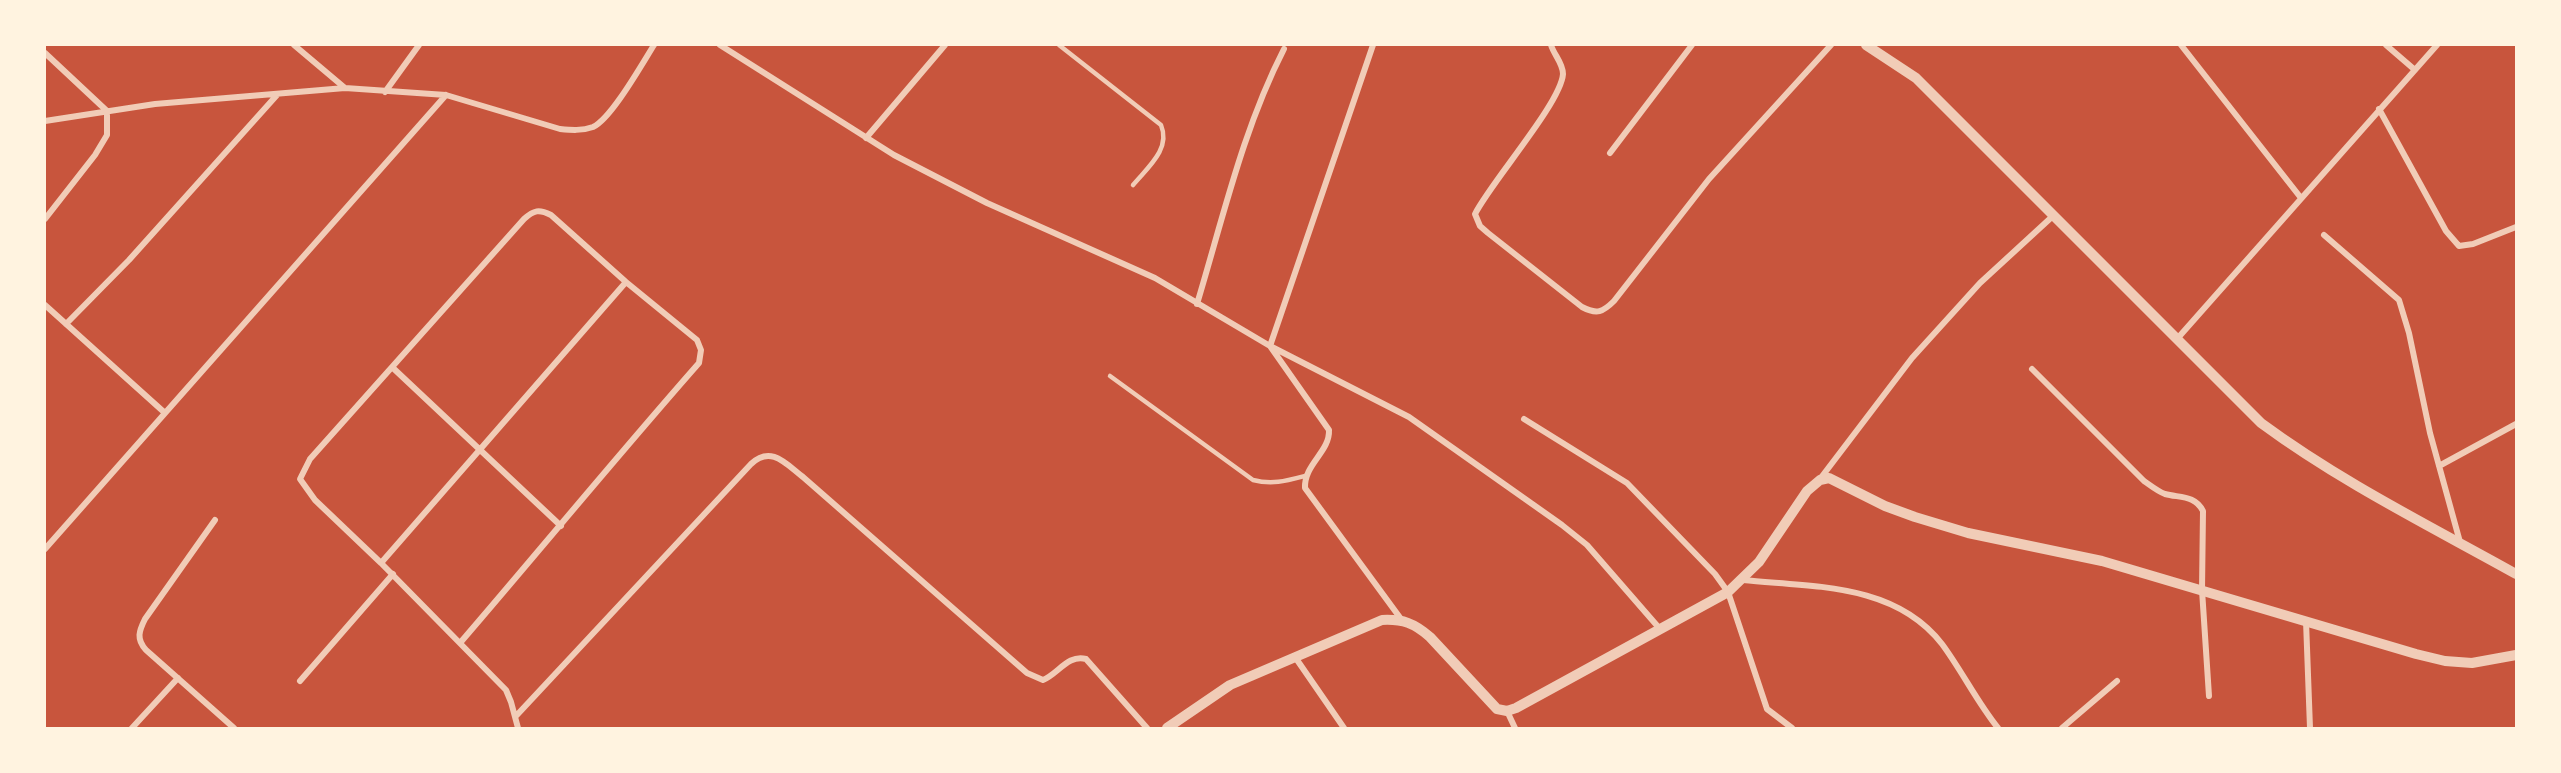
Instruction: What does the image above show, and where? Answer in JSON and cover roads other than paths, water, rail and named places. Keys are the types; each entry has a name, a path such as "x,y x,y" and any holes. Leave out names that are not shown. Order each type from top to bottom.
{"street":[{"path":"294,45 345,88"},
{"path":"385,92 419,45"},
{"path":"45,121 154,104 345,88 446,95 560,129 575,130 593,127 606,117 654,45"},
{"path":"720,45 866,138 987,203 1155,278 1270,346 1409,417 1587,545 1660,629"},
{"path":"866,138 945,45"},
{"path":"1270,346 1373,45"},
{"path":"1551,45 1562,67 1563,78 1546,110 1474,214 1480,226 1488,233 1582,307 1593,313 1600,312 1614,301 1709,179 1831,45"},
{"path":"1610,153 1692,45"},
{"path":"1866,45 1916,78 2262,423 2304,454 2516,574"},
{"path":"2181,45 2301,198"},
{"path":"2386,45 2415,70"},
{"path":"2177,339 2437,45"},
{"path":"1197,304 1254,115 1284,49"},
{"path":"45,53 107,111 108,135 45,219"},
{"path":"66,324 129,260 278,94"},
{"path":"45,549 446,95"},
{"path":"2379,109 2446,231 2459,246 2473,244 2516,227"},
{"path":"460,643 702,357 697,340 626,282 551,215 542,210 532,212 309,459 300,479 315,500 393,574 460,643 506,690 518,728"},
{"path":"1270,346 1329,430 1329,439 1305,476 1305,488 1401,619 1424,631 1490,703 1497,709 1507,711 1728,592 1743,580 1759,562 1807,491 1820,480 1912,358 1980,283 2054,215"},
{"path":"2324,235 2399,300 2409,333 2439,465 2461,543"},
{"path":"381,563 626,282"},
{"path":"45,305 165,413"},
{"path":"393,368 561,526"},
{"path":"2032,369 2144,481 2166,494 2192,499 2200,505 2203,511 2202,590 2209,696"},
{"path":"1524,419 1627,483 1687,544 1728,592 1767,709 1792,728"},
{"path":"2439,465 2516,424"},
{"path":"516,716 751,464 759,457 766,455 773,456 803,477 1027,672 1043,680 1071,660 1078,657 1086,659 1147,728"},
{"path":"1820,480 1829,478 1885,506 1968,533 2102,561 2445,661 2472,663 2516,655"},
{"path":"215,520 140,629 140,644 234,728"},
{"path":"300,681 393,574"},
{"path":"1743,580 1846,590 1882,599 1910,612 1942,644 1998,728"},
{"path":"1167,728 1230,685 1382,620 1401,619"},
{"path":"2306,620 2310,728"},
{"path":"1294,656 1344,728"},
{"path":"132,728 178,678"},
{"path":"2062,728 2117,681"},
{"path":"1507,711 1515,728"}],"lane":[{"path":"1059,45 1161,124 1165,134 1163,147 1133,185"},
{"path":"1110,376 1253,480 1266,484 1281,483 1305,476"}]}
